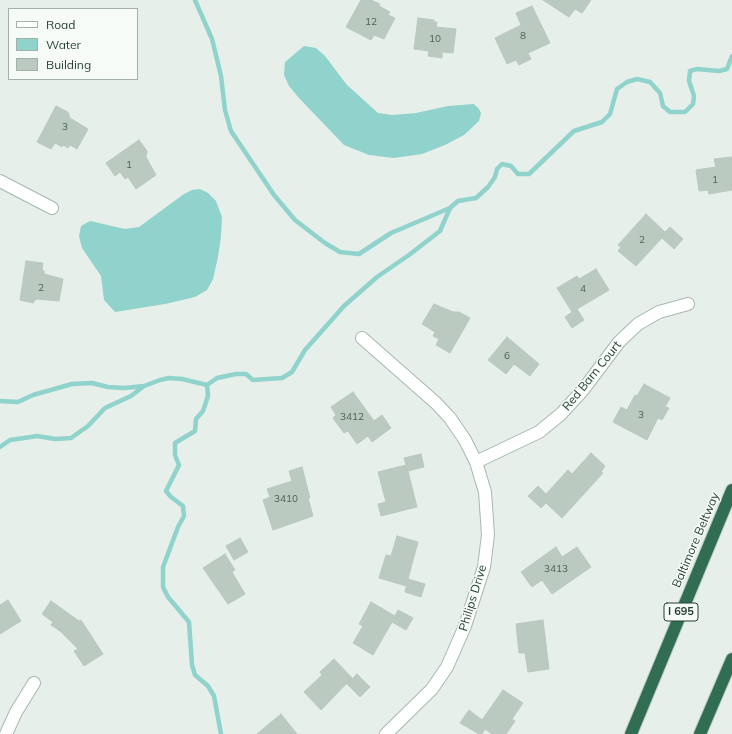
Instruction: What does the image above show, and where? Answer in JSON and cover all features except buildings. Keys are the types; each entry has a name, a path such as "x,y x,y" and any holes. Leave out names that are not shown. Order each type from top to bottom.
{"highway":[{"name":"Baltimore Beltway","path":"631,734 732,490"},
{"path":"700,734 732,659"},
{"path":"703,734 705,721"}],"street":[{"path":"0,181 52,208"},
{"name":"Red Barn Court","path":"476,462 539,432 561,414 583,390 619,342 638,324 659,312 688,304"},
{"name":"Philips Drive","path":"362,338 436,403 450,418 465,440 476,462 485,492 488,535 484,567 465,626 447,667 432,689 386,734"},
{"path":"6,734 16,712 34,683"}],"water":[{"path":"304,46 316,48 325,56 347,85 378,113 392,115 416,113 448,106 474,104 481,113 479,121 464,135 445,145 422,154 394,158 369,155 344,145 299,98 289,86 284,75 285,62"},
{"path":"200,189 208,193 216,201 222,217 218,257 213,279 207,290 195,297 165,304 115,312 104,300 101,276 82,248 79,236 81,226 90,221 125,229 139,227 184,194 192,190"}],"waterway":[{"path":"195,0 212,39 221,76 225,110 231,131 274,195 295,220 325,243 340,252 359,254 391,233 450,208"},
{"path":"0,447 10,440 37,436 55,439 71,438 88,426 105,408 131,396 144,386 160,380 169,378 182,379 207,385 217,378 236,374 246,374 253,380 282,378 292,372 305,350 344,306 377,277 440,231 450,208 458,201 476,198 488,187 495,177 497,169 502,164 511,166 518,174 529,174 574,131 602,122 610,114 617,89 627,82 637,79 650,82 660,93 663,106 670,112 685,112 693,104 694,96 689,81 690,71 697,69 719,71 727,69 732,56"},
{"path":"0,401 18,402 33,395 72,384 92,383 108,387 124,388 144,386"},
{"path":"207,385 208,396 203,411 196,419 195,431 175,443 175,455 179,465 166,491 183,506 184,516 178,527 163,567 163,587 168,597 189,622 192,665 195,675 208,686 214,696 221,734"}]}
